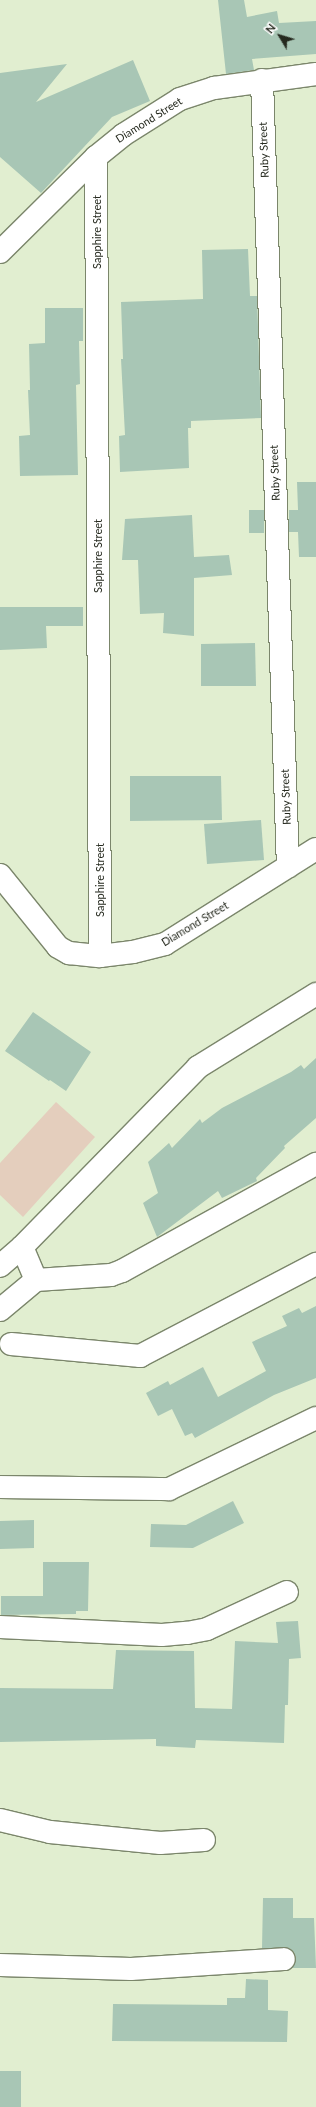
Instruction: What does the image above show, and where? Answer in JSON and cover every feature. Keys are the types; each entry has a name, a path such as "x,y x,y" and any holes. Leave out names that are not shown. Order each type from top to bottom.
{"street":[{"name":"Diamond Street","path":"0,252 96,157 123,135 180,99 214,88 262,80 316,74"},
{"name":"Ruby Street","path":"262,80 288,867"},
{"name":"Sapphire Street","path":"96,157 100,956"},
{"name":"Diamond Street","path":"0,876 58,947 69,953 100,956 133,952 165,944 316,849"},
{"path":"0,1266 22,1247 198,1067 316,994"},
{"path":"0,1310 36,1280 111,1275 122,1271 316,1164"},
{"path":"22,1247 36,1280"},
{"path":"4,1343 140,1356 316,1264"},
{"path":"0,1487 169,1489 316,1418"},
{"path":"0,1627 162,1635 187,1633 207,1629 287,1592"},
{"path":"0,1820 50,1832 160,1843 204,1840"},
{"path":"0,1965 131,1969 284,1959"}],"shaded area":[{"path":"56,1102 95,1137 23,1217 0,1195 0,1163"}],"building":[{"path":"218,0 244,0 247,17 277,11 279,23 316,21 316,54 252,59 254,70 226,74"},
{"path":"133,60 150,101 112,117 41,193 0,157 0,73 67,64 36,102"},
{"path":"248,249 250,296 257,296 261,418 191,421 191,428 188,428 189,468 120,472 119,436 125,435 121,359 123,359 121,302 203,299 202,250"},
{"path":"45,308 83,308 83,341 79,341 80,384 76,385 78,475 20,476 19,436 30,435 28,390 30,390 29,344 45,343"},
{"path":"297,482 316,482 316,557 299,557 298,532 289,532 289,510 298,510"},
{"path":"249,510 264,510 264,533 249,533"},
{"path":"192,515 194,557 229,555 232,575 194,578 194,636 163,633 164,613 140,614 138,560 122,560 125,519"},
{"path":"0,607 83,607 83,626 46,626 47,648 0,650"},
{"path":"255,643 256,686 201,686 201,644"},
{"path":"130,776 221,776 222,820 130,821"},
{"path":"261,820 264,860 207,864 204,824"},
{"path":"33,1012 91,1052 66,1091 5,1051"},
{"path":"316,1058 316,1118 284,1146 285,1148 256,1178 257,1181 222,1198 218,1191 157,1237 143,1203 158,1193 148,1162 169,1143 172,1148 200,1119 202,1123 222,1108 291,1072 301,1065 304,1069"},
{"path":"316,1306 316,1378 274,1395 195,1438 192,1433 185,1436 172,1409 158,1416 146,1393 168,1381 170,1385 203,1367 218,1397 266,1371 252,1342 287,1326 282,1316 299,1308 302,1313"},
{"path":"233,1501 244,1523 193,1548 150,1547 151,1524 186,1525"},
{"path":"34,1520 34,1548 0,1549 0,1521"},
{"path":"43,1562 89,1562 88,1611 76,1611 76,1614 1,1615 1,1596 43,1596"},
{"path":"298,1621 301,1658 289,1659 288,1705 285,1705 284,1743 196,1740 195,1748 156,1746 156,1739 0,1742 0,1688 113,1689 116,1650 194,1651 195,1708 232,1709 235,1641 278,1643 276,1622"},
{"path":"263,1898 293,1898 293,1918 314,1918 316,1968 292,1968 296,1958 294,1952 289,1948 262,1948"},
{"path":"246,1979 268,1980 268,2010 288,2011 287,2042 112,2041 113,2004 227,2005 227,1998 245,1998"},
{"path":"0,2071 21,2071 21,2107 0,2107"}]}
